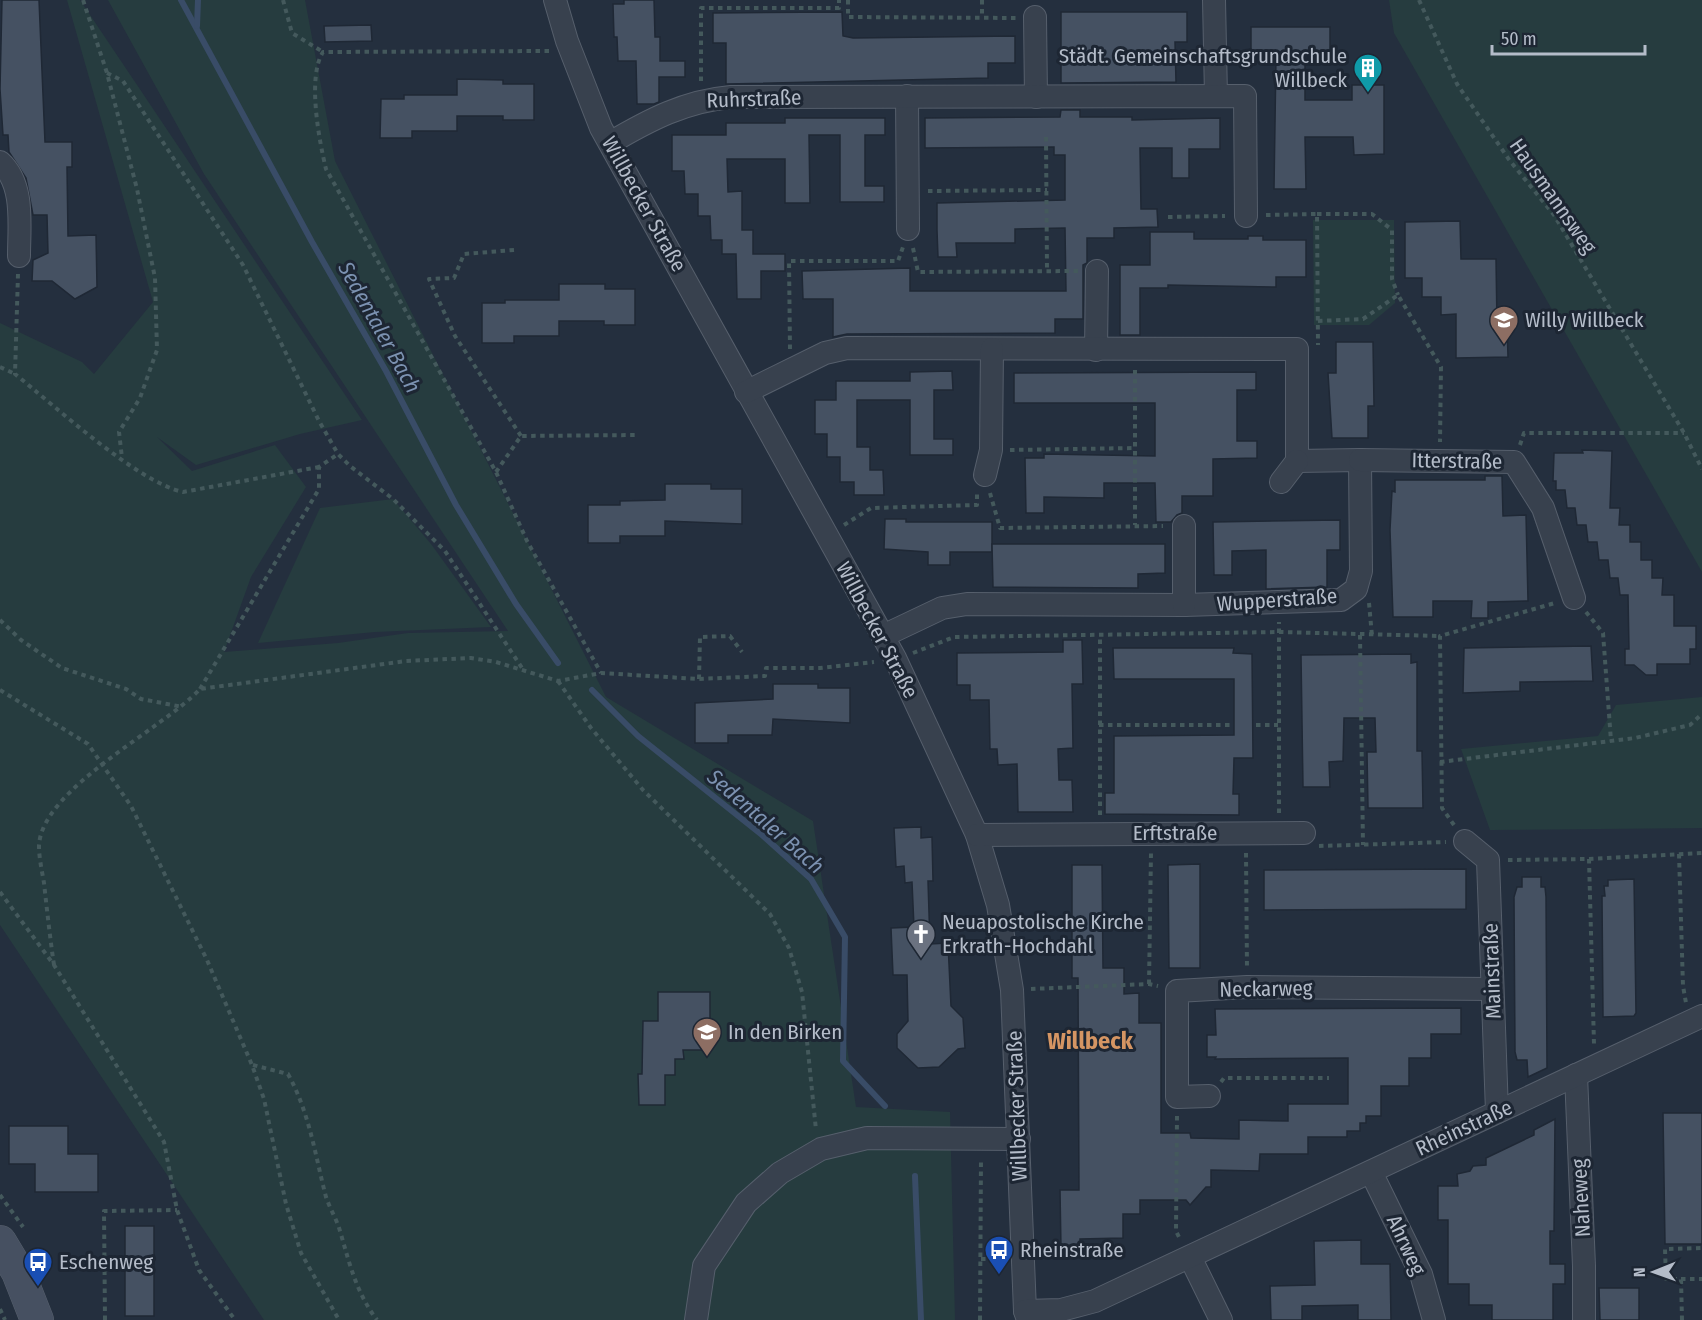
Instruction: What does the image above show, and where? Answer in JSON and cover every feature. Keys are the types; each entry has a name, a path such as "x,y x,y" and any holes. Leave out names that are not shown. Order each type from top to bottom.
{"street":[{"name":"Willbecker Straße","path":"555,0 570,51 601,128 895,658 976,835 998,905 1012,990 1025,1317"},
{"path":"1214,0 1216,96"},
{"path":"1035,18 1036,97"},
{"path":"907,96 908,229"},
{"name":"Ruhrstraße","path":"610,143 674,109 702,100 731,97 1245,96 1245,216"},
{"path":"0,162 6,167 19,200 18,256"},
{"path":"1096,350 1097,271"},
{"path":"746,392 790,368 825,353 847,348 1134,351 1298,349 1297,461 1281,482"},
{"path":"985,475 991,450 992,349"},
{"path":"1297,461 1360,460"},
{"name":"Itterstraße","path":"1360,460 1514,462 1543,507 1574,598"},
{"name":"Wupperstraße","path":"883,636 942,608 967,604 1279,604 1341,600 1356,589 1361,571 1360,460"},
{"path":"1184,526 1184,605"},
{"name":"Erftstraße","path":"976,835 1304,833"},
{"path":"1465,841 1488,860"},
{"name":"Mainstraße","path":"1488,860 1497,1112"},
{"name":"Neckarweg","path":"1178,991 1247,987 1492,989"},
{"path":"1178,991 1177,1097 1209,1096"},
{"name":"Rheinstraße","path":"1025,1317 1095,1301 1696,1019"},
{"name":"Naheweg","path":"1584,1320 1585,1070"},
{"path":"696,1320 704,1266 746,1203 780,1173 821,1149 867,1138 1019,1138"},
{"name":"Ahrweg","path":"1371,1172 1421,1274 1434,1320"},
{"path":"0,1242 18,1272 37,1320"},
{"path":"1190,1257 1221,1320"}],"path":[{"path":"82,0 107,73 137,189 155,278 159,330 152,371 140,398 120,432 122,458"},
{"path":"283,0 292,33 323,52 570,51"},
{"path":"702,100 701,8 839,8 839,0"},
{"path":"848,0 848,17 1035,18"},
{"path":"982,0 982,16"},
{"name":"Hausmannsweg","path":"1419,0 1457,84 1510,161 1554,215 1684,433 1702,469"},
{"path":"323,52 317,62 316,129 326,169 496,472 527,541 601,673"},
{"path":"107,73 123,81 243,265 319,421 338,454 393,499 445,551 524,670"},
{"path":"1046,137 1047,271"},
{"path":"909,191 1047,190"},
{"path":"1298,349 1318,349 1317,214"},
{"path":"1168,217 1372,214 1392,230 1392,279 1398,295 1441,367 1440,461"},
{"path":"908,229 918,272 1097,271"},
{"path":"790,368 789,261 898,261 908,229"},
{"path":"514,250 464,254 454,278 429,279 455,336 521,436"},
{"path":"15,374 18,256"},
{"path":"1318,321 1363,319 1398,295"},
{"path":"1134,351 1135,525"},
{"path":"0,367 15,374 122,458 169,489 183,492 319,467 338,454"},
{"path":"1514,462 1524,433 1684,433"},
{"path":"521,436 638,435"},
{"path":"496,472 521,436"},
{"path":"991,450 1135,448"},
{"path":"54,965 39,845 44,825 69,795 103,762 184,707 200,689 319,489 319,467"},
{"path":"827,535 871,508 976,505 975,496 985,475"},
{"path":"985,475 1000,528 1184,526"},
{"path":"1356,589 1371,605 1372,636"},
{"path":"200,689 406,661 471,658 524,670 558,681 601,673 699,679 765,675 766,668 820,668 865,664 895,658 954,637 1279,632 1440,636 1574,598 1603,633 1611,741"},
{"path":"1279,604 1279,833"},
{"path":"0,620 21,640 62,668 126,689 141,699 184,707"},
{"path":"1360,635 1363,845"},
{"path":"699,679 700,637 730,636 742,652"},
{"path":"1100,636 1100,834"},
{"path":"1440,636 1442,808 1465,841"},
{"path":"558,681 591,728 643,790 770,914 789,948 802,992 814,1124 821,1149"},
{"path":"0,690 88,744 103,762 131,806 207,960 252,1065 264,1099 286,1204 302,1253 339,1320"},
{"path":"1440,762 1611,741 1690,725 1702,714"},
{"path":"1099,725 1231,725"},
{"path":"1256,725 1278,725"},
{"path":"1149,984 1151,833"},
{"path":"1246,833 1247,987"},
{"path":"1304,833 1307,846 1465,841"},
{"path":"1488,860 1589,859 1702,853"},
{"path":"1679,854 1683,986 1696,1019"},
{"path":"1585,1070 1589,859"},
{"path":"0,892 54,965 164,1142 177,1210 199,1270 235,1320"},
{"path":"1012,990 1149,984 1178,991"},
{"path":"252,1065 288,1074 294,1086 315,1143 327,1199 339,1227 362,1300 378,1320"},
{"path":"1209,1096 1224,1078 1329,1078"},
{"path":"981,1139 981,1320"},
{"path":"1176,1143 1176,1231 1190,1257"},
{"path":"105,1320 104,1211 177,1210"},
{"path":"1702,1248 1665,1249 1666,1279 1702,1278"},
{"path":"981,1259 999,1259"},
{"path":"1681,1279 1682,1320"},
{"path":"0,1309 5,1320"}],"green space":[{"path":"67,0 80,0 362,420 300,434 196,465 157,437 192,471 275,445 306,487 251,577 224,652 338,643 408,633 508,631 204,174 108,0 305,0 335,161 606,697 813,821 856,1107 950,1112 955,1320 264,1320 0,925 0,323 82,362 94,374 153,302"},
{"path":"1389,0 1702,0 1702,572 1394,33"},
{"path":"1313,220 1394,220 1395,303 1369,325 1314,325"},
{"path":"393,499 431,544 491,627 375,632 258,643 320,508"},
{"path":"1702,697 1702,828 1490,830 1461,749 1598,736 1616,705"}],"building":[{"path":"2,0 39,0 45,142 72,142 72,167 67,167 68,236 96,235 97,287 75,299 52,281 32,281 33,260 48,253 47,215 33,215 26,178 9,152 8,135 3,135 0,89"},
{"path":"624,0 654,0 655,37 660,37 660,61 685,61 685,77 659,77 659,102 654,104 637,104 636,61 618,61 617,37 614,37 613,4 624,4"},
{"path":"842,12 843,36 853,38 1015,36 1015,63 988,63 988,78 726,84 726,43 713,43 713,13"},
{"path":"1061,12 1187,12 1187,42 1175,42 1176,82 1061,83"},
{"path":"371,25 372,41 325,42 324,26"},
{"name":"Städt. Gemeinschaftsgrundschule Willbeck","path":"1251,27 1330,27 1330,57 1305,57 1305,100 1352,100 1352,85 1384,85 1384,154 1354,155 1353,137 1305,137 1306,189 1274,189 1276,57 1251,57"},
{"path":"457,79 503,80 503,84 534,84 534,120 503,120 503,116 457,116 457,131 412,131 412,138 380,138 381,99 404,99 404,95 457,95"},
{"path":"1061,110 1080,110 1080,117 1132,117 1132,120 1220,118 1220,149 1189,149 1189,178 1172,178 1172,148 1140,148 1141,209 1157,209 1158,227 1114,228 1114,238 1087,238 1087,263 1083,265 1083,319 1055,319 1055,333 847,334 833,337 833,299 803,299 802,271 910,268 910,291 1066,291 1065,228 1015,229 1015,243 956,243 957,257 938,257 937,230 937,203 1065,200 1065,155 1054,155 1054,147 925,148 925,118 1060,117"},
{"path":"785,118 885,118 885,135 865,135 865,186 884,186 884,202 840,202 840,135 809,135 810,203 785,203 785,159 727,159 728,192 742,191 742,230 753,230 753,254 785,254 785,271 761,271 761,299 737,299 736,254 722,254 722,240 711,240 710,216 698,216 698,194 685,194 684,171 672,171 672,135 726,135 726,123 785,123"},
{"path":"1460,221 1461,259 1496,259 1497,324 1507,323 1508,357 1456,358 1456,314 1441,315 1441,297 1422,297 1422,278 1405,278 1405,222"},
{"path":"1150,232 1194,232 1194,239 1248,239 1248,236 1263,236 1263,240 1306,240 1306,277 1276,277 1276,287 1168,285 1168,288 1140,288 1140,335 1120,335 1120,265 1150,265"},
{"path":"559,284 605,284 605,289 635,289 635,325 604,325 604,321 559,321 559,336 514,336 514,343 482,343 482,303 505,303 505,300 559,300"},
{"path":"1336,342 1373,342 1374,406 1368,406 1368,438 1332,438 1328,373 1336,373"},
{"path":"952,371 953,390 934,390 934,439 953,439 953,455 910,455 910,400 857,400 857,447 870,447 870,470 883,470 884,495 854,495 854,482 840,482 840,457 827,457 827,434 815,434 815,400 836,400 836,381 910,381 910,372"},
{"path":"1256,372 1256,390 1237,390 1237,441 1257,441 1257,458 1213,459 1213,496 1182,496 1182,513 1171,522 1156,522 1155,483 1104,483 1104,498 1044,497 1044,513 1026,513 1025,458 1044,458 1044,454 1155,456 1155,403 1014,403 1014,373"},
{"path":"1582,450 1612,451 1610,508 1620,508 1619,525 1630,525 1630,542 1641,542 1641,560 1652,560 1652,578 1663,578 1662,595 1674,595 1674,626 1696,626 1696,649 1690,649 1690,664 1657,664 1657,675 1646,675 1634,665 1625,665 1625,649 1629,649 1628,595 1620,595 1618,578 1610,578 1608,560 1599,560 1597,542 1588,542 1586,525 1577,525 1575,508 1567,508 1565,490 1556,490 1556,481 1553,481 1554,453 1583,453"},
{"path":"1485,476 1502,476 1503,516 1526,515 1528,601 1488,602 1488,618 1471,618 1472,601 1433,601 1433,617 1393,617 1390,530 1392,491 1395,492 1395,480 1485,480"},
{"path":"665,484 711,484 711,489 742,489 742,524 665,521 665,536 620,536 620,543 588,543 588,505 620,505 620,501 665,500"},
{"path":"885,519 906,519 906,522 992,522 992,552 950,552 950,565 928,565 928,552 884,549"},
{"path":"1340,520 1340,550 1327,550 1327,587 1266,589 1266,550 1232,551 1232,575 1214,575 1213,522"},
{"path":"992,544 1165,544 1165,573 1138,574 1138,588 993,587"},
{"path":"1063,640 1082,640 1083,684 1072,684 1073,748 1058,749 1059,780 1072,780 1073,812 1018,812 1017,764 998,765 997,749 990,749 989,700 970,700 970,685 957,685 957,653 1063,652"},
{"path":"1591,646 1593,681 1520,682 1520,691 1463,693 1464,648"},
{"path":"1113,648 1234,648 1233,653 1252,654 1253,758 1234,758 1233,794 1239,794 1239,815 1105,814 1105,793 1114,793 1114,736 1234,735 1234,679 1114,679"},
{"path":"1411,654 1411,663 1417,662 1417,751 1422,751 1423,808 1368,808 1367,752 1376,752 1375,718 1344,718 1343,761 1329,762 1330,787 1303,787 1301,655"},
{"path":"773,684 818,684 818,688 850,688 850,723 773,719 772,735 728,735 728,743 695,743 695,703 773,699"},
{"name":"Neuapostolische Kirche Erkrath-Hochdahl","path":"921,827 921,838 932,837 933,881 928,881 930,944 948,943 951,1006 963,1018 965,1048 958,1049 939,1067 918,1068 897,1048 897,1034 908,1021 907,975 893,975 891,928 914,927 912,882 905,883 904,866 896,867 894,828"},
{"path":"1200,864 1200,968 1169,968 1168,865"},
{"path":"1072,865 1102,865 1103,968 1124,968 1124,994 1139,993 1139,1023 1161,1023 1161,1133 1190,1133 1191,1138 1239,1139 1239,1120 1288,1121 1288,1104 1348,1104 1348,1058 1215,1059 1216,1057 1207,1057 1207,1035 1216,1035 1215,1009 1461,1008 1461,1034 1431,1034 1431,1058 1409,1058 1409,1086 1381,1086 1381,1116 1366,1116 1366,1123 1360,1123 1360,1131 1347,1131 1347,1137 1308,1137 1308,1154 1260,1154 1259,1171 1211,1170 1211,1187 1206,1187 1190,1205 1186,1200 1140,1200 1140,1214 1123,1214 1123,1238 1080,1239 1080,1247 1061,1248 1060,1190 1079,1190 1078,978 1072,978"},
{"path":"1466,869 1466,909 1264,910 1264,870"},
{"path":"1522,877 1541,877 1541,887 1545,887 1546,897 1547,1068 1528,1077 1527,1060 1517,1060 1515,1052 1514,897 1517,887 1522,887"},
{"path":"1634,879 1636,1013 1634,1016 1603,1017 1602,896 1605,896 1604,886 1608,886 1608,880"},
{"path":"658,992 710,992 710,1050 683,1050 684,1059 675,1059 675,1075 665,1075 665,1105 639,1105 638,1074 642,1074 643,1021 658,1021"},
{"path":"1663,1113 1702,1113 1702,1244 1665,1244"},
{"path":"1555,1119 1554,1231 1550,1231 1550,1264 1565,1264 1565,1284 1553,1284 1553,1320 1492,1320 1492,1305 1469,1305 1469,1284 1448,1284 1448,1220 1438,1220 1438,1186 1458,1186 1457,1174 1470,1171 1473,1166 1486,1165 1486,1158 1534,1135 1534,1130"},
{"path":"9,1126 68,1126 68,1154 98,1154 98,1192 35,1192 35,1164 9,1164"},
{"path":"125,1226 154,1226 154,1316 125,1316"},
{"path":"1361,1240 1361,1264 1390,1264 1391,1320 1358,1320 1358,1305 1302,1306 1302,1320 1271,1320 1270,1286 1315,1285 1314,1241"},
{"path":"1599,1288 1639,1288 1639,1320 1600,1320"}],"waterway":[{"name":"Sedentaler Bach","path":"181,0 312,242 386,371 456,505 516,604 558,663"},
{"path":"197,26 198,0"},
{"name":"Sedentaler Bach","path":"592,690 638,736 762,835 811,879 845,937 843,1061 885,1106"},
{"name":"Sedentaler Bach","path":"915,1176 921,1320"}],"place":[{"name":"Städt. Gemeinschaftsgrundschule Willbeck","path":"1368,94"},
{"name":"Willy Willbeck","path":"1504,346"},
{"name":"Neuapostolische Kirche Erkrath-Hochdahl","path":"921,960"},
{"name":"In den Birken","path":"707,1058"},
{"name":"Rheinstraße","path":"999,1276"},
{"name":"Eschenweg","path":"38,1288"}],"district":[{"name":"Willbeck","path":"1090,1041"}]}
